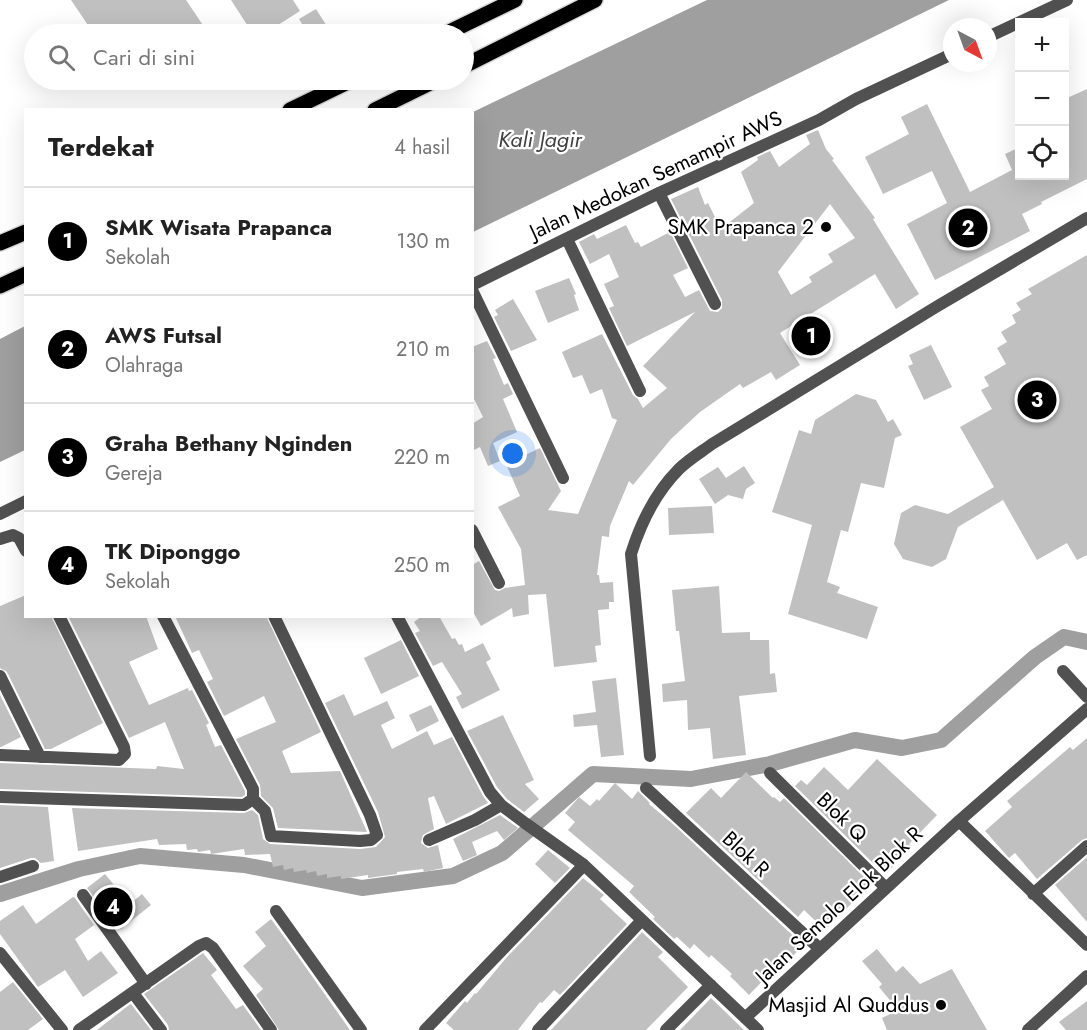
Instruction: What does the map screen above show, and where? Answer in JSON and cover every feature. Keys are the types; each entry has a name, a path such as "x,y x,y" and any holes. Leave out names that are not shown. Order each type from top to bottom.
{"main road":[{"path":"466,24 515,0"},
{"path":"474,61 595,0"},
{"path":"294,108 331,90"},
{"path":"379,108 416,90"},
{"path":"0,243 24,233"},
{"path":"0,286 24,275"}],"street":[{"path":"997,33 1067,0"},
{"name":"Jalan Medokan Semampir AWS","path":"474,284 659,193 819,120 856,99 943,58"},
{"path":"659,193 715,304"},
{"path":"650,756 631,554 640,525 657,495 679,469 712,444 1087,218"},
{"path":"567,239 640,391"},
{"path":"474,294 563,478"},
{"path":"0,514 24,502"},
{"path":"0,539 13,535 19,538 24,547"},
{"path":"474,535 499,583"},
{"path":"0,755 119,759 125,754 124,747 60,618"},
{"path":"164,618 253,789 248,802"},
{"path":"0,797 248,802 265,812 271,836 371,840 377,835 370,816 275,618"},
{"path":"398,618 483,781 501,805 584,865 758,1030"},
{"path":"1063,671 1087,697"},
{"path":"0,676 40,757"},
{"name":"Jalan Semolo Elok Blok R","path":"745,1018 959,821 1087,709"},
{"name":"Blok Q","path":"770,773 886,888"},
{"name":"Blok R","path":"646,788 820,949"},
{"path":"429,840 501,805"},
{"path":"959,821 1087,945"},
{"path":"1033,894 1087,846"},
{"path":"425,1030 584,865"},
{"path":"0,877 33,866"},
{"path":"83,895 146,984"},
{"path":"276,911 361,1030"},
{"path":"538,1030 642,920"},
{"path":"79,1030 206,943 213,948 271,1030"},
{"path":"0,953 62,1030"},
{"path":"1028,1030 1087,976"},
{"path":"666,1030 711,985"},
{"path":"133,993 161,1030"}],"water":[{"name":"Kali Jagir","path":"707,0 949,0 474,232 474,112"},
{"path":"24,327 24,450 0,462 0,339"}],"building":[{"path":"71,0 186,0 202,24 87,24"},
{"path":"231,0 293,0 300,11 280,24 247,24"},
{"path":"316,9 326,24 302,24 299,19"},
{"path":"1087,89 1087,179 1022,214 1030,231 935,280 907,224 947,203 932,171 883,194 865,157 909,134 901,117 927,104 970,192 1012,170 1005,154 1015,149 1015,180 1069,180 1069,97"},
{"path":"818,130 826,149 834,159 832,160 875,218 873,219 919,294 896,309 875,274 780,333 800,365 776,380 771,372 743,388 740,384 700,412 671,439 633,485 629,481 610,526 609,537 602,536 597,575 599,575 600,583 613,582 614,602 609,602 609,609 598,610 601,645 595,646 597,662 554,667 546,594 528,595 529,614 513,617 512,608 481,626 474,614 474,564 479,561 495,590 525,585 521,549 498,507 520,496 506,464 540,448 561,491 548,510 578,514 617,420 612,418 602,389 590,394 582,375 573,378 562,352 602,334 633,395 643,408 667,388 643,366 695,312 627,346 609,308 614,306 604,284 619,277 609,254 590,264 579,242 594,234 597,239 626,225 635,243 638,242 641,247 670,232 688,268 673,275 685,297 699,290 710,311 718,312 722,308 722,300 671,199 698,187 705,205 708,203 721,229 754,203 741,172 758,160 757,157 770,151 779,167 810,144 806,135","holes":["830,204 855,238 828,254 833,262 809,277 812,282 791,295 778,272"]},
{"path":"1087,255 1087,555 1077,560 1067,543 1037,560 1003,500 958,527 946,559 932,567 903,559 894,544 901,513 915,505 948,514 994,487 960,427 992,409 981,390 989,386 984,377 1006,364 997,348 1007,342 1001,332 1016,323 1012,315 1021,310 1016,303 1032,294 1028,289"},
{"path":"569,278 576,294 574,295 579,310 548,323 535,291"},
{"path":"513,299 537,340 511,351 494,317 498,315 495,310"},
{"path":"487,341 496,358 493,359 504,385 508,383 513,394 503,399 517,432 493,443 500,461 488,466 480,447 474,450 474,423 483,417 474,399 474,346"},
{"path":"931,345 952,387 924,400 908,366 913,364 909,355"},
{"path":"856,394 876,400 888,422 893,419 902,435 895,438 884,488 861,483 848,532 841,530 827,582 840,587 837,593 878,607 867,639 788,614 812,525 772,512 799,430 811,434 815,420"},
{"path":"744,466 755,483 746,489 743,499 728,495 715,504 699,479 718,467 726,478"},
{"path":"712,506 714,533 669,535 668,508"},
{"path":"719,586 722,633 750,632 750,640 769,640 770,674 775,673 777,692 739,696 746,755 713,759 710,728 688,730 687,700 663,702 662,684 685,681 679,631 676,631 672,590"},
{"path":"24,596 24,618 52,618 103,723 51,749 45,749 7,672 0,668 0,606"},
{"path":"69,618 147,618 158,649 129,662 149,705 188,688 189,691 192,690 209,723 206,725 215,747 221,745 245,795 242,797 0,789 0,763 156,769 157,766 184,769 165,722 129,738"},
{"path":"176,618 267,618 321,732 282,751 291,773 340,771 367,832 278,828 273,808 261,796 260,785 236,739 276,722 264,696 224,716 207,682 213,679 199,650 192,653"},
{"path":"419,618 440,618 452,639 455,638 459,645 462,644 465,652 483,643 491,659 486,662 500,690 462,709 456,697 462,694 442,662 433,666 415,633 420,631 414,622"},
{"path":"401,640 419,676 381,694 364,658"},
{"path":"616,678 624,755 601,757 597,725 574,727 573,715 596,712 592,681"},
{"path":"344,694 354,716 387,701 395,718 381,725 392,749 427,731 434,745 452,737 488,803 446,824 434,796 428,798 434,829 423,835 421,843 428,848 438,845 443,868 424,872 423,869 368,878 368,875 341,879 341,876 327,878 327,874 317,876 316,871 294,872 293,868 284,870 283,865 273,867 270,854 245,855 244,849 211,854 210,850 198,852 197,849 187,850 186,844 159,845 157,839 78,851 72,808 244,813 252,810 258,815 263,839 270,844 360,849 376,847 385,837 378,812 325,703"},
{"path":"0,695 21,737 1,747 0,747"},
{"path":"431,705 439,721 417,732 409,715"},
{"path":"503,715 534,780 525,784 539,799 524,812 507,799 497,787 467,731"},
{"path":"1087,738 1087,838 1037,879 1015,853 1009,858 985,831 1012,807 1007,801 1070,747 1073,750"},
{"path":"877,759 937,815 909,844 912,846 887,873 884,870 882,872 795,786 801,780 807,785 824,767 848,790"},
{"path":"746,772 773,798 780,802 784,798 871,884 825,930 804,910 798,917 686,813 711,788 721,798"},
{"path":"615,783 632,799 638,791 649,804 803,945 782,968 778,965 749,995 730,976 732,974 711,955 709,958 694,944 690,949 677,937 674,939 629,892 634,886 568,830 575,822 565,813 579,797 590,806 597,799 599,801"},
{"path":"0,805 48,807 54,861 41,863 31,858 0,868"},
{"path":"500,815 518,828 504,840 497,831 472,842 477,855 463,861 453,839"},
{"path":"548,850 570,868 555,883 535,864"},
{"path":"1087,857 1087,922 1055,885"},
{"path":"105,874 130,904 142,894 151,905 121,929 87,888"},
{"path":"583,878 604,895 600,899 627,924 560,995 554,990 542,1003 540,1002 518,1030 454,1030 446,1023 465,1001 467,1003 476,994 507,957"},
{"path":"73,897 94,925 75,939 88,961 101,951 118,973 83,997 65,970 38,987 0,934 0,921 23,905 36,924"},
{"path":"271,919 350,1030 279,1030 256,995 263,989 243,966 266,946 255,932"},
{"path":"642,932 663,952 658,957 688,987 646,1030 551,1030"},
{"name":"Masjid Al Quddus","path":"877,949 896,972 903,966 920,984 952,969 987,1030 887,1030 882,1018 898,1010 879,987 882,984 862,961"},
{"path":"203,953 217,970 211,975 236,1009 243,1005 261,1030 169,1030 168,1025 144,994"},
{"path":"13,982 43,1019 28,1030 0,1030 0,992"},
{"path":"711,998 744,1030 680,1030"},
{"path":"1087,1001 1087,1030 1066,1030 1059,1022"},
{"path":"131,1004 151,1030 97,1030 129,1005"}],"waterway":[{"path":"0,894 79,869 140,856 244,865 362,888 453,876 502,853 593,774 691,779 770,764 855,740 902,748 941,740 1035,657 1064,637 1087,642"}],"place":[{"name":"SMK Prapanca 2","path":"826,227"},
{"name":"AWS Futsal","path":"968,228"},
{"name":"SMK Wisata Prapanca","path":"811,336"},
{"name":"Graha Bethany Nginden","path":"1037,400"},
{"name":"TK Diponggo","path":"113,907"},
{"name":"Masjid Al Quddus","path":"941,1005"}]}
